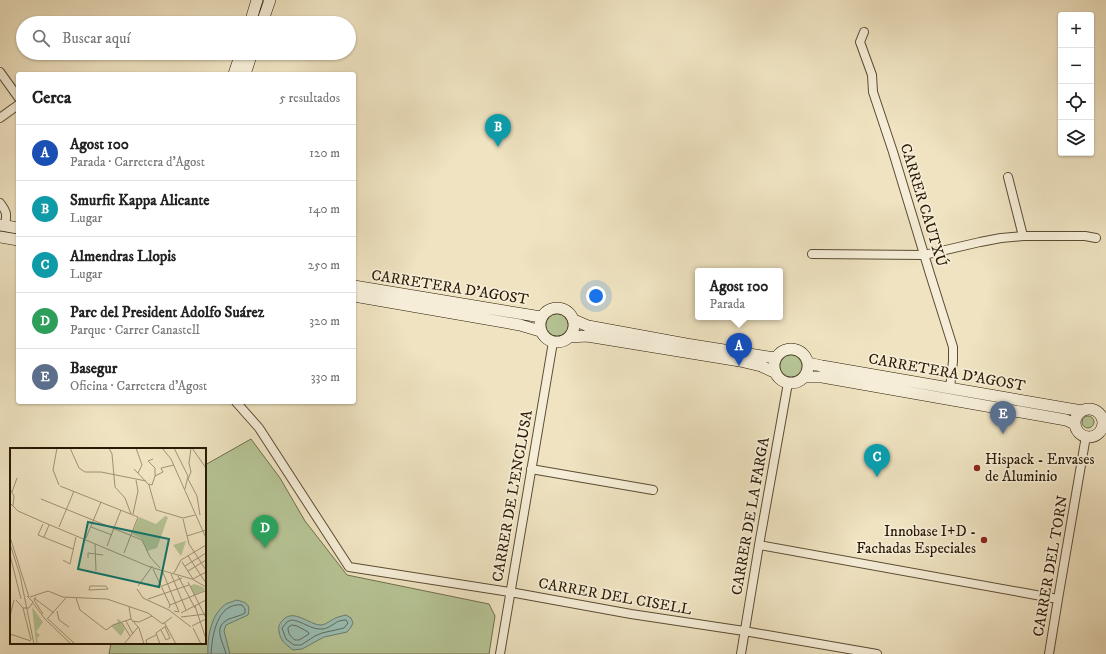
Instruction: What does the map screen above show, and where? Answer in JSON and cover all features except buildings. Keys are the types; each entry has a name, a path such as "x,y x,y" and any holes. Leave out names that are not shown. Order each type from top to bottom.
{"main road":[{"path":"252,16 257,0"},
{"path":"264,16 270,0"},
{"path":"235,72 238,60"},
{"path":"246,72 250,60"},
{"path":"3,225 16,228"},
{"path":"0,237 16,240"},
{"name":"CARRETERA D'AGOST","path":"356,286 541,317"},
{"name":"CARRETERA D'AGOST","path":"356,296 520,325 540,331"},
{"path":"561,308 567,311 574,320 573,332 570,337 559,343 547,340 540,331 541,317 550,309 561,308"},
{"path":"574,320 588,326 775,358"},
{"path":"570,337 587,336 740,361 761,366 774,372"},
{"path":"788,348 794,349 803,354 808,363 807,373 797,382 788,383 782,381 777,377 773,367 778,353 788,348"},
{"name":"CARRETERA D'AGOST","path":"808,363 1082,411"},
{"name":"CARRETERA D'AGOST","path":"804,377 822,377 1066,420 1075,424"},
{"path":"1092,409 1103,416 1102,424 1104,428 1092,436 1086,436 1079,432 1075,424 1076,416 1082,411 1092,409"}],"street":[{"name":"CARRER CAUTXÚ","path":"864,32 860,42 872,75 873,92 953,347 954,361 950,388"},
{"path":"0,72 16,94"},
{"path":"0,118 16,106"},
{"path":"1008,177 1023,236"},
{"path":"0,203 6,211 7,216 3,225"},
{"path":"812,254 924,255 994,240 1023,236 1085,236 1096,238"},
{"name":"CARRER DE L'ENCLUSA","path":"500,654 553,342"},
{"name":"CARRER DE LA FARGA","path":"741,654 788,383"},
{"name":"CARRER DEL CISELL","path":"238,404 259,428 349,567 510,592 631,614 744,631 877,654"},
{"name":"CARRER DEL TORN","path":"1049,654 1086,436"},
{"path":"531,469 653,490"},
{"path":"759,545 1058,599"}],"green space":[{"path":"557,314 565,317 568,325 565,333 557,336 549,333 546,325 549,317"},
{"path":"791,355 799,358 802,366 799,374 791,377 783,374 780,366 783,358"},
{"path":"1086,416 1090,416 1094,422 1090,428 1086,428 1082,424 1082,420"},
{"path":"251,439 280,478 305,521 347,575 489,604 495,616 489,654 109,654 111,644 206,644 206,464"}],"water":[{"path":"236,600 247,604 249,611 248,615 226,625 224,631 230,654 208,654 209,634 213,620 221,608 227,603"},
{"path":"346,615 351,618 353,623 347,632 324,637 302,649 293,650 283,642 280,637 280,625 287,617 297,616 321,625 337,617"}],"place":[{"name":"Smurfit Kappa Alicante","path":"498,147"},
{"name":"Agost 100","path":"739,366"},
{"name":"Basegur","path":"1003,434"},
{"name":"Hispack - Envases de Aluminio","path":"977,468"},
{"name":"Almendras Llopis","path":"877,477"},
{"name":"Innobase I+D - Fachadas Especiales","path":"984,540"},
{"name":"Parc del President Adolfo Suárez","path":"265,548"}]}
